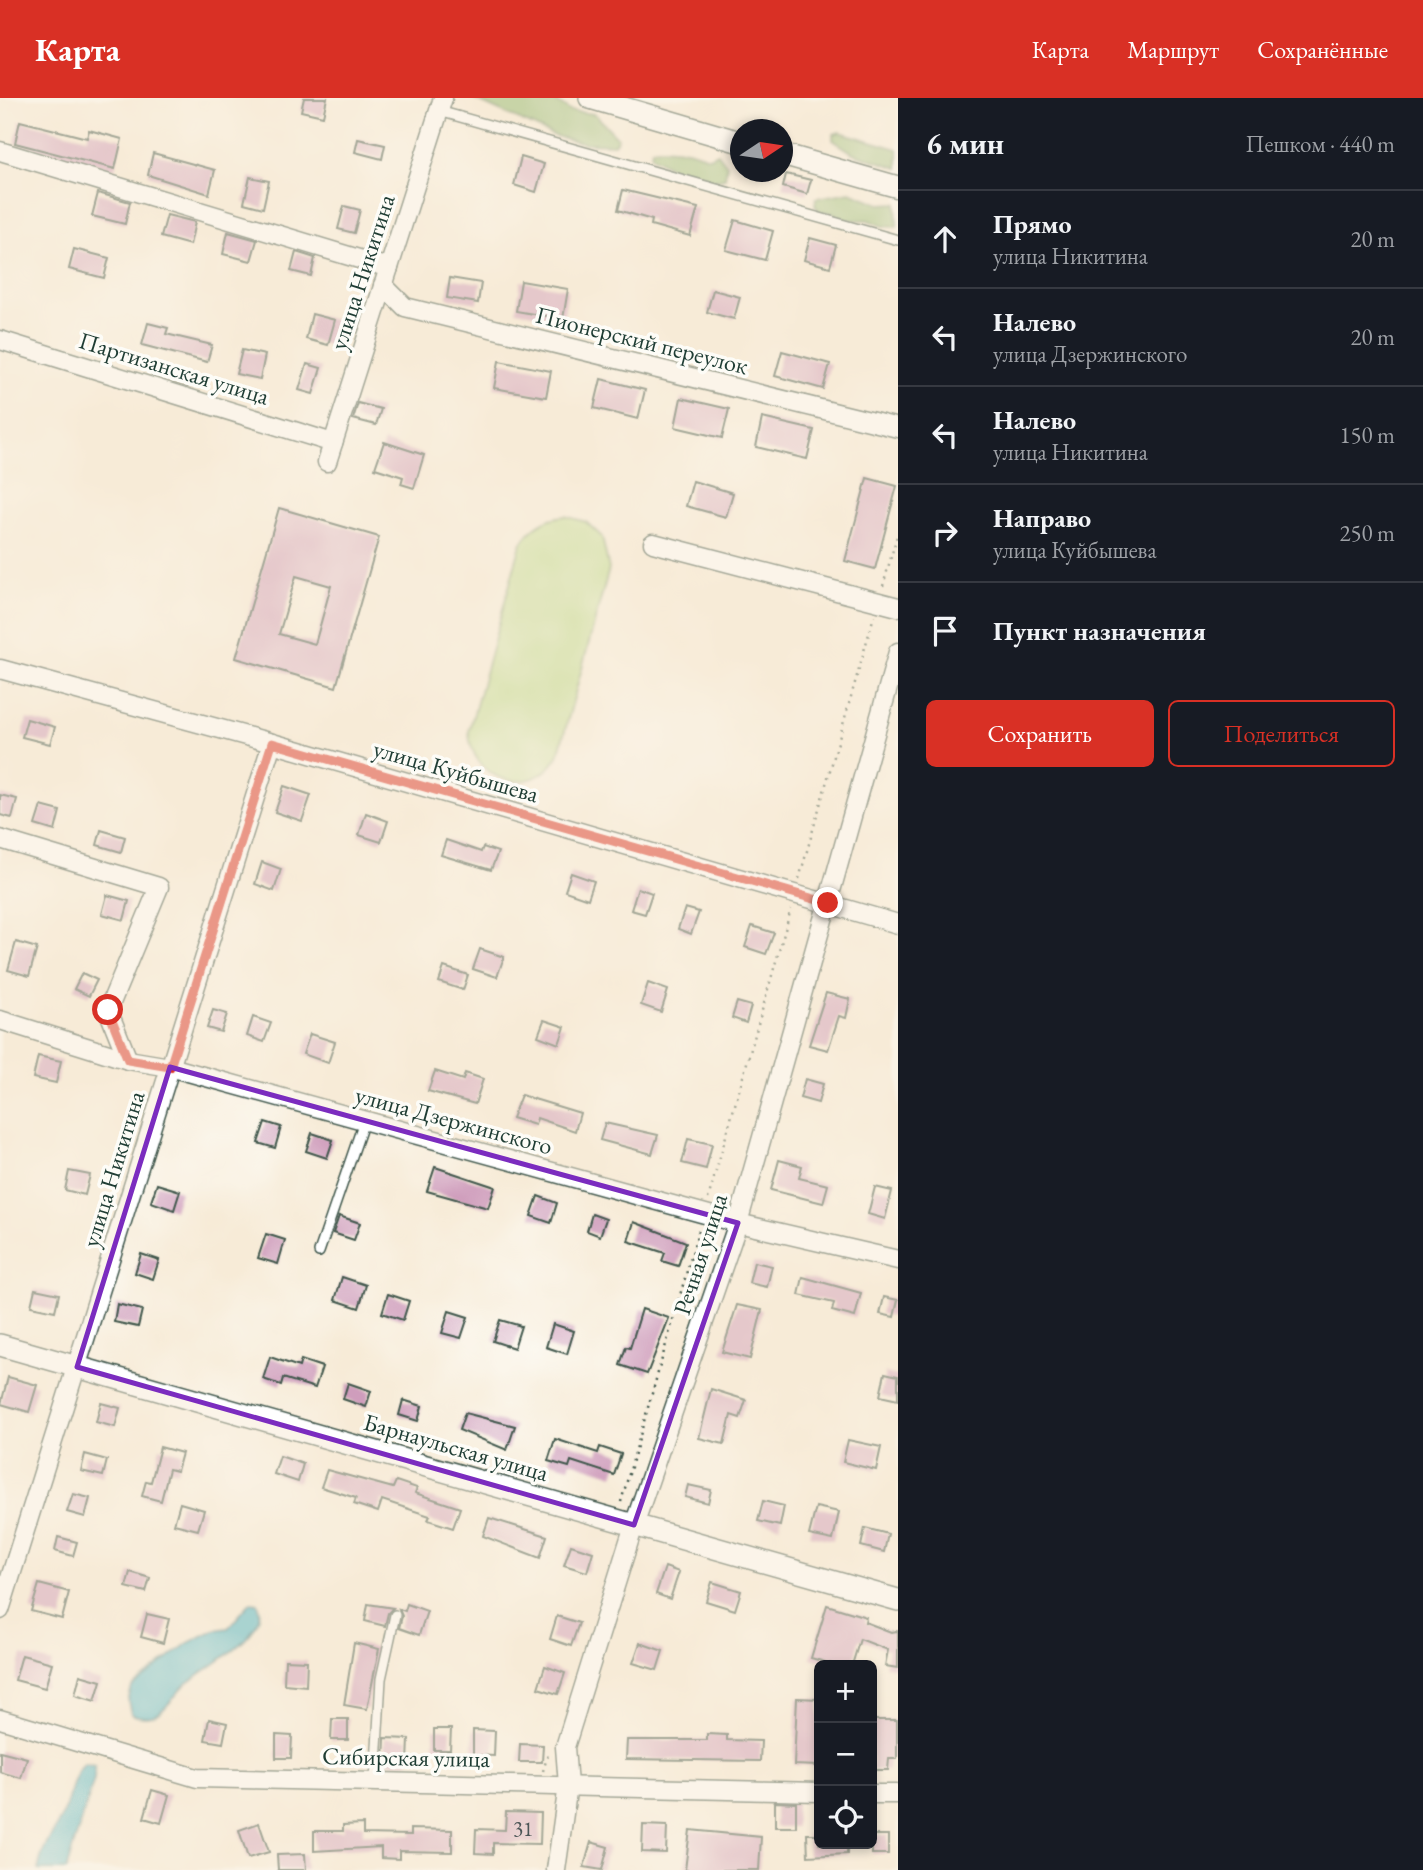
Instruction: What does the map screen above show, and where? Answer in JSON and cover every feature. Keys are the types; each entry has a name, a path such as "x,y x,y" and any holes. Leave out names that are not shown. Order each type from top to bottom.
{"street":[{"path":"590,98 730,139"},
{"name":"улица Никитина","path":"327,462 441,104"},
{"path":"0,151 389,268"},
{"path":"793,157 898,187"},
{"name":"Пионерский переулок","path":"383,285 405,307 898,428"},
{"name":"Партизанская улица","path":"0,340 333,443"},
{"path":"653,543 877,604 898,607"},
{"name":"Речная улица","path":"556,1870 568,1784 565,1747 625,1522 738,1223 898,652"},
{"name":"улица Куйбышева","path":"0,669 272,743 898,924"},
{"name":"улица Никитина","path":"0,1610 272,743"},
{"name":"улица Никитина","path":"0,839 159,887 108,1010 128,1060"},
{"name":"улица Дзержинского","path":"0,1020 128,1060 170,1067 704,1214 898,1260"},
{"name":"Барнаульская улица","path":"0,1345 898,1600"},
{"name":"Сибирская улица","path":"0,1720 197,1778 568,1784 814,1792"},
{"path":"877,1794 898,1794"}],"lane":[{"path":"441,104 898,240"},
{"path":"319,1252 364,1121"},
{"path":"375,1781 381,1679 395,1615"}],"path":[{"path":"625,1522 704,1214 898,533"},
{"path":"539,1784 551,1744"}],"highlighted area":[{"path":"170,1067 738,1223 634,1525 77,1367"}],"green space":[{"path":"471,98 553,99 570,111 595,114 618,138 614,144 584,143 555,136"},
{"path":"840,132 898,149 898,168 853,153 833,140 833,134"},
{"path":"652,149 688,150 709,157 718,153 727,165 725,178 705,180 677,171 651,156"},
{"path":"850,192 880,204 896,203 897,227 882,226 868,220 846,220 833,213 819,211 815,205 816,198"},
{"path":"565,516 586,522 602,537 609,569 558,756 547,770 533,778 519,781 504,779 491,773 480,762 472,748 469,731 521,544 539,524"}],"water":[{"path":"251,1602 258,1603 259,1615 255,1627 245,1639 184,1686 157,1714 144,1717 131,1714 128,1701 132,1687 188,1643 214,1630 228,1628"},
{"path":"84,1763 95,1765 94,1779 66,1870 38,1870 45,1847 63,1814 74,1781"}],"building":[{"path":"304,98 327,98 323,116 301,111"},
{"path":"20,121 87,138 89,130 122,139 115,169 15,143"},
{"path":"358,139 385,145 382,159 355,152"},
{"path":"153,153 215,170 209,194 148,175"},
{"path":"521,157 544,164 536,192 514,185"},
{"path":"793,176 811,180 807,194 783,187 784,182 793,182"},
{"path":"250,177 269,181 263,208 244,203"},
{"path":"623,190 698,208 690,236 651,225 652,220 618,210"},
{"path":"98,193 130,202 125,224 92,216"},
{"path":"344,206 360,210 354,233 338,229"},
{"path":"167,215 195,222 190,245 161,237"},
{"path":"735,220 773,231 765,260 726,250"},
{"path":"228,232 257,240 251,261 223,254"},
{"path":"810,238 836,245 830,267 804,260"},
{"path":"74,249 109,258 104,278 69,269"},
{"path":"296,252 315,258 311,276 291,271"},
{"path":"450,278 481,283 478,303 447,298"},
{"path":"521,281 568,289 563,319 516,311"},
{"path":"713,290 740,297 734,319 707,312"},
{"path":"312,314 335,320 328,345 306,339"},
{"path":"148,323 168,328 166,334 212,345 207,362 142,345"},
{"path":"242,350 265,355 260,379 236,374"},
{"path":"782,351 830,364 823,389 775,376"},
{"path":"499,361 551,371 546,397 494,388"},
{"path":"307,364 321,368 313,394 299,390"},
{"path":"601,379 645,390 638,419 594,408"},
{"path":"681,398 729,409 722,438 675,427"},
{"path":"358,403 381,409 376,425 353,419"},
{"path":"762,418 814,430 807,459 756,447"},
{"path":"384,442 424,455 414,488 401,484 403,477 375,468"},
{"path":"867,478 897,486 875,569 845,561"},
{"path":"693,481 733,493 726,517 686,506"},
{"path":"279,508 379,537 336,687 236,658","holes":["296,576 331,586 315,644 279,634"]},
{"path":"27,719 55,727 50,744 22,737"},
{"path":"284,786 311,795 302,821 275,812"},
{"path":"0,795 17,799 12,818 0,815"},
{"path":"41,806 60,811 55,831 35,825"},
{"path":"366,813 388,821 381,842 359,835"},
{"path":"101,830 125,837 121,852 97,845"},
{"path":"446,840 481,852 483,847 498,852 491,870 441,855"},
{"path":"262,862 281,869 274,891 255,884"},
{"path":"571,873 594,881 588,899 565,891"},
{"path":"638,888 652,893 645,914 631,910"},
{"path":"107,895 129,901 124,920 102,914"},
{"path":"685,908 699,912 691,934 678,929"},
{"path":"752,926 774,933 766,954 745,947"},
{"path":"16,942 37,948 29,976 8,970"},
{"path":"480,949 504,957 497,977 473,969"},
{"path":"444,967 468,975 463,990 439,982"},
{"path":"82,973 97,980 89,996 74,989"},
{"path":"648,983 668,990 661,1012 641,1005"},
{"path":"826,993 850,999 846,1018 839,1016 828,1050 809,1045"},
{"path":"737,1002 751,1006 746,1023 732,1018"},
{"path":"213,1010 227,1014 221,1032 207,1028"},
{"path":"253,1017 271,1023 264,1042 247,1036"},
{"path":"544,1020 565,1027 559,1044 538,1036"},
{"path":"310,1034 335,1042 328,1063 303,1054"},
{"path":"38,1056 61,1061 56,1083 33,1078"},
{"path":"435,1071 463,1080 465,1073 483,1079 475,1104 428,1091"},
{"path":"805,1079 823,1084 818,1103 800,1098"},
{"path":"521,1095 580,1113 575,1131 537,1118 535,1125 512,1118"},
{"path":"265,1122 281,1127 275,1148 258,1143"},
{"path":"605,1123 658,1135 652,1154 600,1140"},
{"path":"312,1133 333,1140 327,1158 306,1151"},
{"path":"688,1139 712,1144 706,1169 682,1163"},
{"path":"779,1160 802,1166 799,1178 828,1185 823,1203 771,1190"},
{"path":"435,1167 495,1187 488,1208 427,1191"},
{"path":"69,1171 90,1175 85,1195 65,1190"},
{"path":"157,1184 180,1191 174,1210 151,1202"},
{"path":"875,1187 892,1191 885,1219 868,1214"},
{"path":"538,1196 557,1203 551,1223 531,1216"},
{"path":"592,1214 606,1219 600,1236 587,1231"},
{"path":"339,1216 360,1223 354,1240 333,1233"},
{"path":"634,1222 686,1242 678,1266 662,1261 665,1253 628,1241"},
{"path":"266,1234 285,1240 278,1264 258,1258"},
{"path":"141,1254 159,1260 153,1279 135,1273"},
{"path":"754,1262 772,1266 767,1287 749,1283"},
{"path":"342,1277 366,1285 359,1308 335,1300"},
{"path":"803,1277 861,1293 855,1317 832,1311 834,1303 799,1295"},
{"path":"35,1289 59,1294 55,1311 31,1306"},
{"path":"388,1294 409,1301 403,1320 382,1313"},
{"path":"884,1297 898,1300 894,1317 880,1314"},
{"path":"117,1304 142,1310 138,1327 114,1322"},
{"path":"737,1305 762,1310 750,1359 722,1352"},
{"path":"642,1309 669,1318 647,1374 620,1365 626,1347 630,1348"},
{"path":"449,1311 468,1317 461,1338 442,1333"},
{"path":"500,1320 521,1326 514,1348 493,1341"},
{"path":"553,1324 574,1331 567,1354 546,1347"},
{"path":"270,1357 299,1367 301,1360 322,1367 315,1388 283,1378 281,1385 263,1379"},
{"path":"885,1373 898,1376 898,1400 880,1396"},
{"path":"8,1377 37,1385 29,1412 1,1404"},
{"path":"348,1383 371,1391 366,1407 343,1399"},
{"path":"711,1389 746,1400 740,1418 731,1415 724,1444 699,1438"},
{"path":"403,1400 422,1406 418,1421 399,1415"},
{"path":"101,1403 120,1408 115,1427 96,1422"},
{"path":"465,1413 515,1426 507,1450 459,1430"},
{"path":"555,1439 598,1453 600,1447 621,1454 614,1475 571,1461 569,1467 548,1461"},
{"path":"848,1440 881,1447 876,1470 843,1462"},
{"path":"160,1447 182,1453 177,1471 169,1469 161,1501 142,1496 146,1481 151,1482"},
{"path":"85,1454 107,1460 103,1476 81,1471"},
{"path":"280,1456 303,1464 298,1482 274,1474"},
{"path":"327,1470 393,1488 396,1481 417,1488 415,1493 460,1508 453,1528 428,1520 430,1516 382,1500 378,1512 354,1504 356,1498 321,1487"},
{"path":"688,1485 711,1490 708,1503 685,1497"},
{"path":"73,1494 90,1498 85,1517 67,1512"},
{"path":"763,1501 784,1506 780,1526 758,1521"},
{"path":"180,1503 204,1510 198,1530 174,1524"},
{"path":"816,1507 839,1512 833,1540 809,1535"},
{"path":"489,1518 547,1536 540,1558 483,1536"},
{"path":"865,1528 888,1534 884,1552 861,1546"},
{"path":"58,1537 77,1542 73,1556 55,1551"},
{"path":"571,1545 593,1552 587,1572 564,1565"},
{"path":"665,1567 679,1572 670,1599 656,1594"},
{"path":"130,1572 150,1578 146,1592 126,1587"},
{"path":"712,1582 741,1591 735,1610 706,1601"},
{"path":"39,1584 69,1592 62,1619 31,1611"},
{"path":"368,1604 393,1608 388,1613 385,1626 365,1621"},
{"path":"407,1604 427,1611 419,1635 399,1628 402,1616 399,1609 405,1611"},
{"path":"827,1605 866,1617 865,1622 891,1632 898,1631 898,1668 885,1666 888,1650 860,1639 854,1660 811,1658"},
{"path":"147,1614 169,1619 163,1643 141,1637"},
{"path":"557,1616 579,1623 571,1646 550,1639"},
{"path":"354,1643 379,1649 367,1709 344,1705"},
{"path":"640,1643 663,1651 657,1670 633,1663"},
{"path":"22,1655 52,1663 45,1688 15,1680"},
{"path":"285,1660 307,1661 306,1686 284,1684"},
{"path":"545,1666 565,1673 558,1694 538,1688"},
{"path":"80,1675 101,1681 95,1701 75,1695"},
{"path":"797,1698 814,1699 814,1766 794,1765"},
{"path":"209,1719 227,1723 223,1743 205,1740"},
{"path":"332,1719 348,1719 348,1740 331,1740"},
{"path":"877,1720 897,1720 897,1759 889,1759 888,1770 877,1770"},
{"path":"434,1729 451,1729 450,1750 434,1750"},
{"path":"473,1730 495,1731 494,1756 473,1755"},
{"path":"707,1734 727,1735 727,1740 761,1741 760,1761 626,1759 627,1740 707,1740"},
{"path":"276,1735 292,1736 291,1758 276,1758"},
{"path":"385,1738 409,1739 408,1763 384,1762"},
{"path":"520,1744 543,1745 542,1762 519,1762"},
{"path":"0,1751 27,1758 21,1778 0,1772"},
{"path":"152,1790 169,1795 161,1823 144,1818"},
{"path":"775,1802 796,1803 796,1827 775,1827"},
{"path":"506,1812 541,1813 540,1844 493,1843 493,1854 475,1853 476,1829 505,1830"},
{"path":"259,1823 269,1852 248,1858 239,1830"},
{"path":"363,1824 363,1834 411,1835 411,1829 452,1830 452,1852 399,1851 399,1859 381,1858 381,1847 314,1851 314,1831 343,1831 343,1825"},
{"path":"643,1825 667,1826 666,1853 642,1852"},
{"path":"690,1830 761,1837 759,1870 685,1870"},
{"path":"807,1834 814,1834 814,1849 847,1849 847,1854 808,1856"},
{"path":"877,1835 888,1835 888,1854 872,1854 872,1849 877,1849"},
{"path":"591,1842 608,1847 602,1870 584,1867"},
{"path":"305,1854 306,1870 278,1870 277,1855"}],"route":[{"path":"108,1010 128,1060 170,1067 272,743 828,903"}]}
